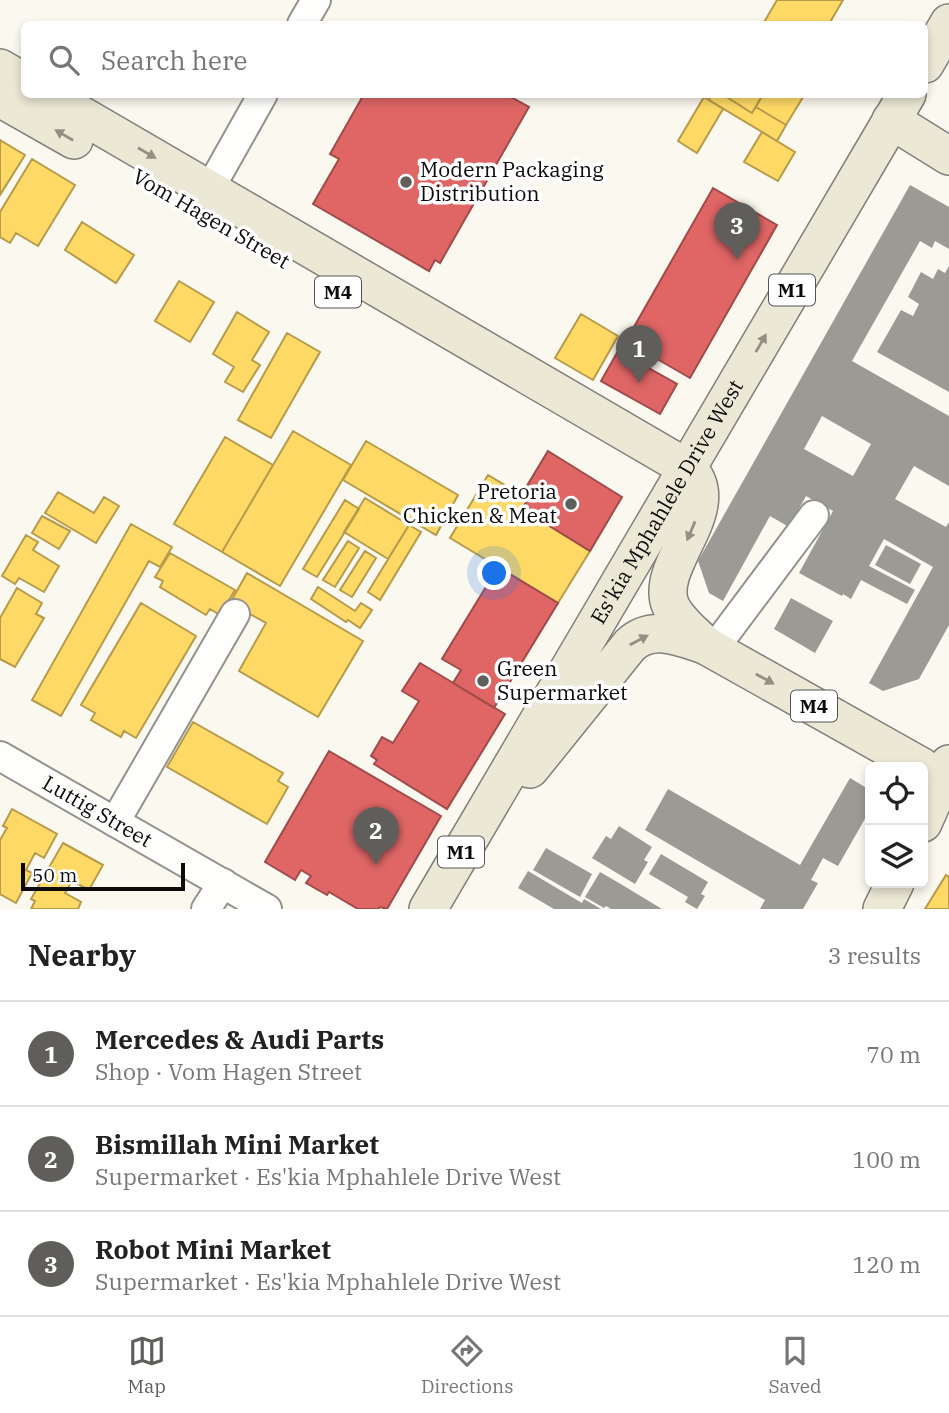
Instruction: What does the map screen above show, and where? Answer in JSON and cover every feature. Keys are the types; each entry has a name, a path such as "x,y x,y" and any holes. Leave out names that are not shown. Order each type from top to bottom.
{"main road":[{"path":"928,59 949,23"},
{"path":"0,68 21,80"},
{"name":"Vom Hagen Street","path":"0,98 682,477"},
{"name":"Vom Hagen Street","path":"53,98 682,477"},
{"path":"899,107 949,156"},
{"name":"Es'kia Mphahlele Drive West","path":"428,909 899,107"},
{"path":"682,477 697,480 699,500 695,520 671,578 669,601 674,612 709,648"},
{"path":"494,796 518,780 539,759 636,639 655,633 666,633 709,648"},
{"name":"M4","path":"709,648 937,772"},
{"path":"928,805 937,772"},
{"path":"881,909 892,888"}],"street":[{"path":"304,21 316,0"},
{"path":"209,190 261,98"},
{"path":"709,648 814,515"},
{"path":"116,822 235,614"},
{"name":"Luttig Street","path":"0,756 267,909"},
{"path":"206,909 223,883"}],"building: Homes":[{"path":"777,0 843,0 831,21 765,21"},
{"path":"703,98 723,109 697,153 678,141"},
{"path":"728,98 752,113 756,107 786,125 777,141 709,100"},
{"path":"728,98 761,98 752,113"},
{"path":"761,98 803,98 786,125 756,107"},
{"path":"762,132 795,152 778,181 744,162"},
{"path":"0,140 25,155 0,195"},
{"path":"32,159 75,185 38,246 16,233 10,243 0,237 0,212"},
{"path":"82,222 134,255 116,283 65,250"},
{"path":"179,281 214,302 190,342 155,321"},
{"path":"237,312 269,332 252,360 260,365 243,392 225,382 234,367 213,354"},
{"path":"581,314 618,336 593,380 555,358"},
{"path":"287,333 320,352 271,438 238,420"},
{"path":"293,431 351,465 280,586 222,552"},
{"path":"225,437 273,465 222,552 174,524"},
{"path":"366,441 458,495 436,535 343,480"},
{"path":"488,475 528,499 522,509 590,551 558,603 450,538"},
{"path":"58,492 94,513 104,497 119,506 96,543 45,513"},
{"path":"365,498 409,525 388,559 344,532"},
{"path":"345,500 359,509 317,577 303,569"},
{"path":"42,516 70,531 59,549 32,533"},
{"path":"131,524 172,547 160,567 149,561 61,716 32,700"},
{"path":"409,525 421,532 380,600 368,592"},
{"path":"26,535 38,542 33,550 59,566 44,592 19,578 15,584 2,576"},
{"path":"348,541 359,548 335,587 323,580"},
{"path":"365,551 376,558 352,597 340,590"},
{"path":"170,553 235,590 220,615 210,609 206,615 160,587 163,581 155,577"},
{"path":"247,573 363,641 318,717 239,671 266,623 230,603"},
{"path":"318,587 355,611 361,603 372,610 360,628 311,599"},
{"path":"17,588 42,603 36,614 44,618 15,667 0,659 0,618"},
{"path":"141,603 196,636 136,738 124,731 121,737 91,720 95,713 81,705"},
{"path":"193,722 283,773 278,781 288,787 267,824 167,767"},
{"path":"12,809 57,834 44,858 35,853 26,870 32,873 16,903 0,894 0,840 7,828 3,826"},
{"path":"63,843 103,865 89,890 72,881 65,893 81,902 78,909 31,909 35,901 31,899"},
{"path":"946,875 949,877 949,909 925,909"}],"building: Shops":[{"name":"Modern Packaging Distribution","path":"362,98 513,98 529,107 440,263 435,260 429,271 313,204 339,159 330,154"},
{"path":"713,188 777,225 690,378 626,341"},
{"path":"618,351 677,384 660,414 601,381"},
{"name":"Pretoria Chicken & Meat","path":"548,451 622,497 590,551 522,509 532,493 525,489"},
{"path":"498,567 558,603 494,708 453,683 461,670 442,659"},
{"path":"420,663 505,714 447,809 374,764 377,760 371,756 382,737 393,743 419,701 402,691"},
{"path":"329,751 441,816 387,909 358,909 329,892 327,895 306,883 311,876 301,870 295,880 265,862"}],"building: Other":[{"path":"910,185 949,207 949,249 935,241 932,248 920,241 852,361 949,416 949,486 914,466 895,499 946,527 949,522 949,625 919,679 883,691 869,683 933,567 884,539 869,566 915,590 907,604 861,580 851,599 799,573 833,511 806,496 789,527 770,516 723,601 709,593 698,561","holes":["822,416 871,444 853,476 804,449"]},
{"path":"949,266 949,392 877,352 901,310 913,316 919,304 908,297 921,272 933,279 938,269 945,273"},
{"path":"886,545 921,564 910,584 875,565"},
{"path":"791,598 833,621 815,653 774,629"},
{"path":"850,778 865,787 865,819 838,866 823,858 811,880 818,883 803,909 760,909 765,900 645,830 668,789 800,865"},
{"path":"619,826 652,847 644,860 648,862 635,884 592,858 606,836 611,839"},
{"path":"546,848 592,874 580,897 533,870"},
{"path":"661,854 708,882 701,894 705,896 697,909 685,902 688,897 649,874"},
{"path":"528,871 582,903 584,899 601,909 554,909 518,888"},
{"path":"600,872 662,909 604,908 585,897"}],"place":[{"name":"Modern Packaging Distribution","path":"406,182"},
{"name":"Robot Mini Market","path":"737,260"},
{"name":"Mercedes & Audi Parts","path":"639,383"},
{"name":"Pretoria Chicken & Meat","path":"571,504"},
{"name":"Green Supermarket","path":"483,681"},
{"name":"Bismillah Mini Market","path":"376,865"}]}
